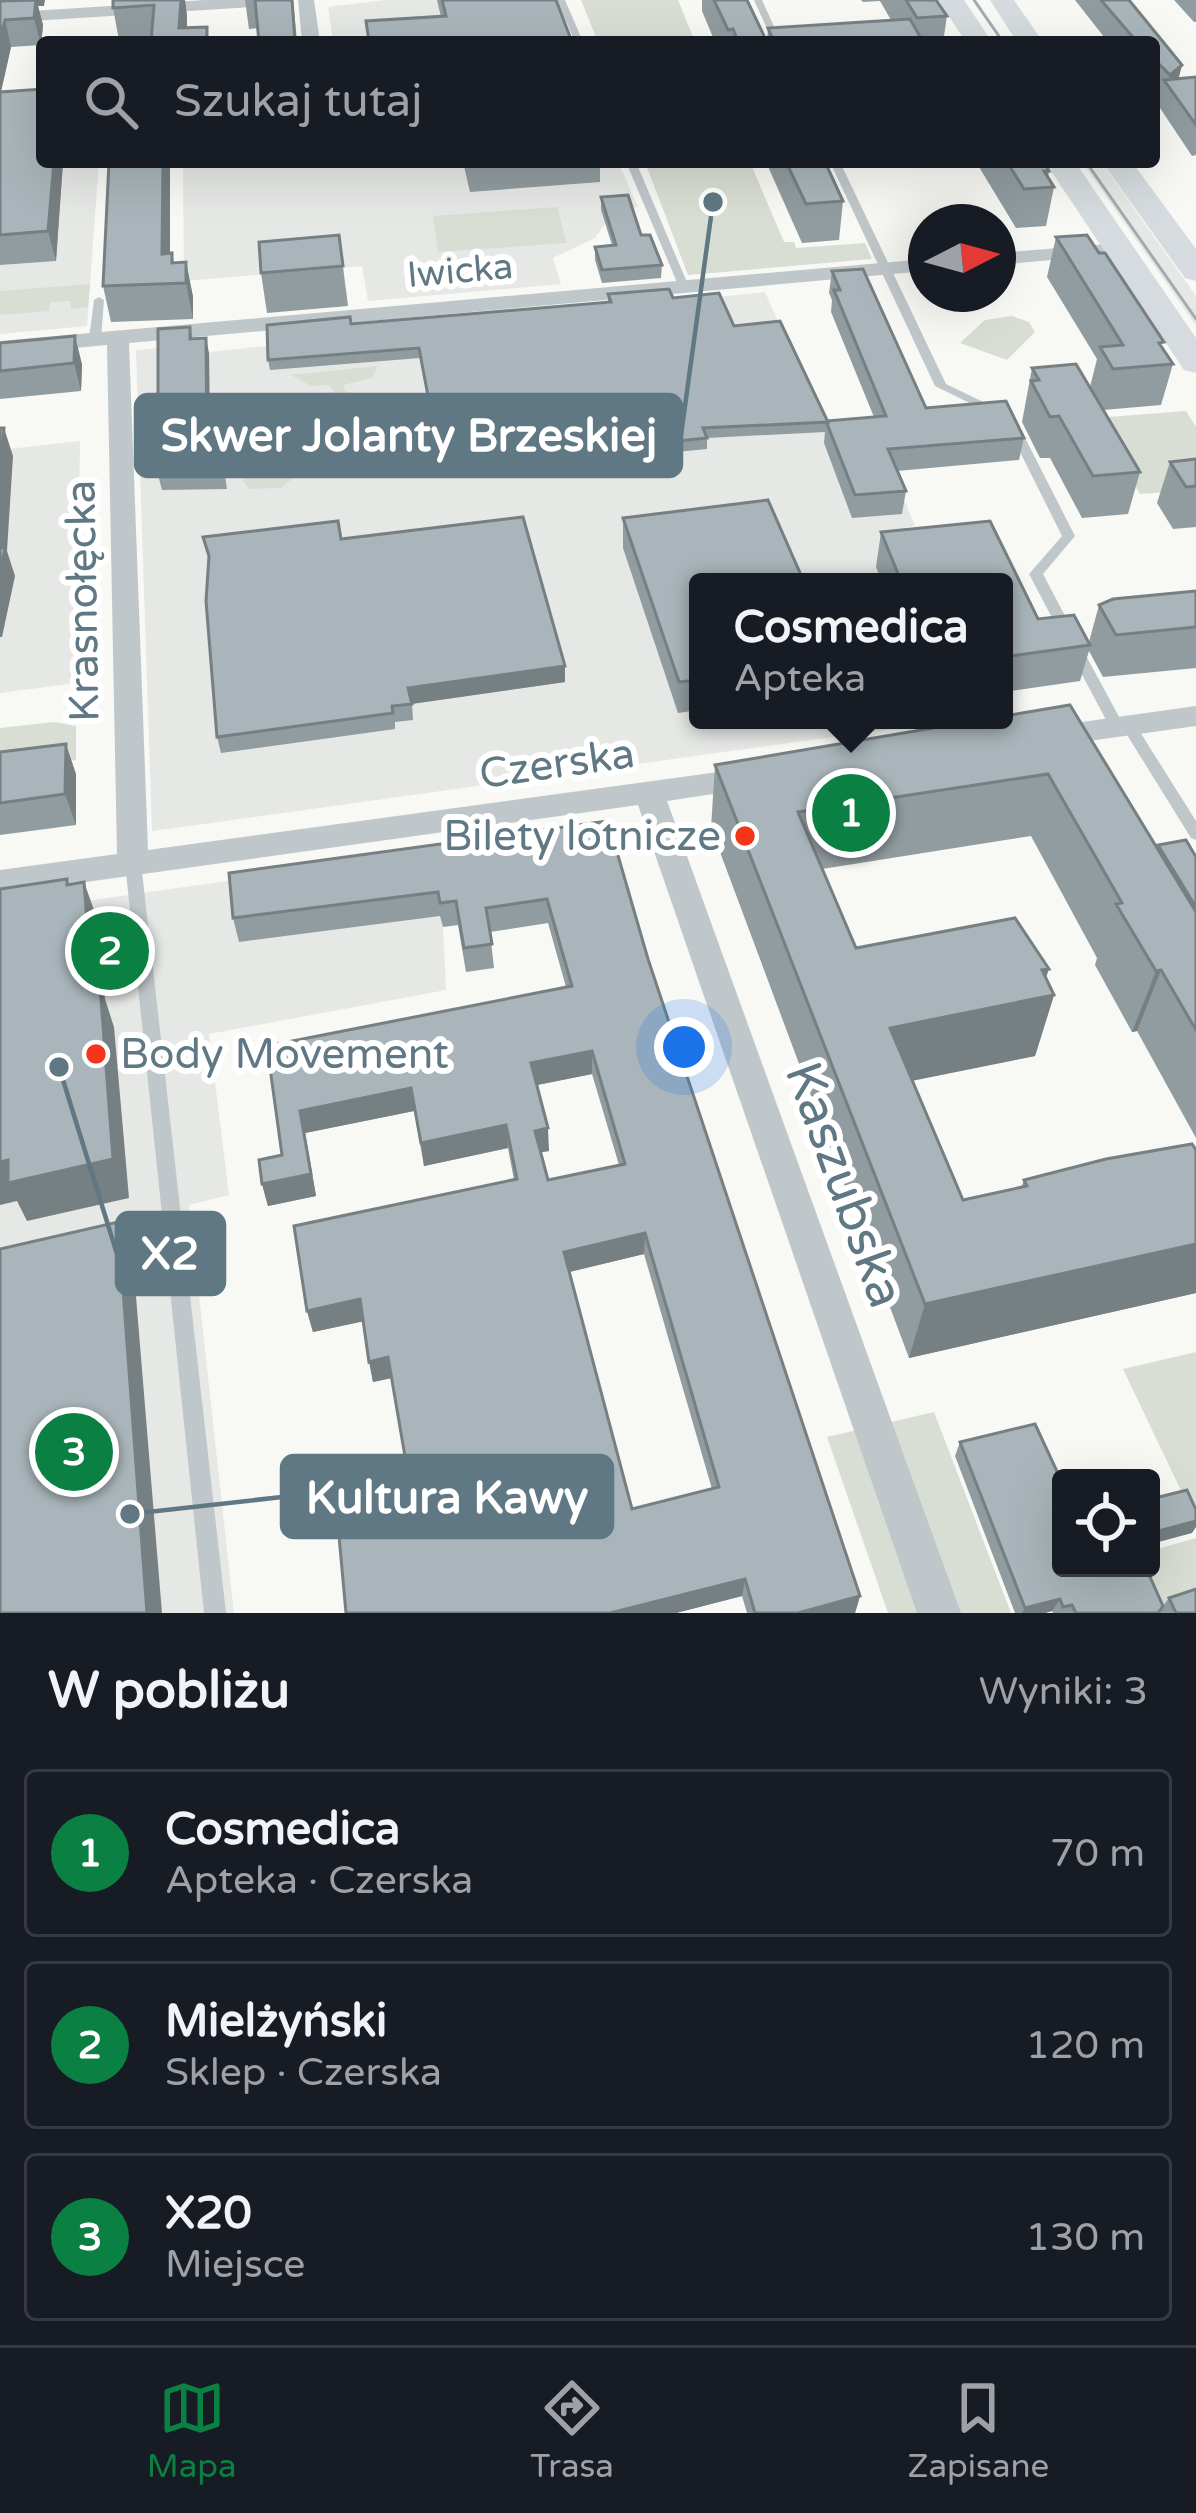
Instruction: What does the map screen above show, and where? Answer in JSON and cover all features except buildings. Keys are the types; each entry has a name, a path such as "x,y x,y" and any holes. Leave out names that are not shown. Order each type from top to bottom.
{"main road":[{"path":"951,0 975,36"},
{"path":"1002,0 1026,36"},
{"path":"1064,168 1196,363"},
{"path":"1121,168 1196,271"}],"street":[{"path":"0,18 88,8 283,0"},
{"path":"306,0 309,36"},
{"path":"1016,258 1119,248"},
{"name":"Iwicka","path":"0,348 908,266"},
{"name":"Krasnołęcka","path":"106,338 134,863"},
{"path":"1016,742 1196,716"},
{"name":"Czerska","path":"0,882 786,774"},
{"name":"Kaszubska","path":"649,794 939,1613"}],"lane":[{"path":"561,0 576,36"},
{"path":"758,0 774,36"},
{"path":"634,168 684,287"},
{"path":"838,168 940,386 1009,417 1070,536 1036,574 1124,728 1196,834"},
{"path":"99,301 106,338"},
{"path":"134,863 214,1613"}],"shaded area":[{"path":"437,0 545,36 332,36 328,7"},
{"path":"581,0 678,0 693,36 596,36"},
{"path":"0,147 36,160 36,168 99,168 87,326 0,334"},
{"path":"183,168 621,168 638,207 601,210 605,224 595,238 553,258 561,284 368,301 362,266 184,281"},
{"path":"647,168 753,168 784,242 794,242 796,248 865,243 872,259 688,275"},
{"path":"1086,168 1105,168 1196,296 1196,326"},
{"path":"557,207 567,243 438,252 433,216"},
{"path":"90,284 88,307 71,309 71,301 50,302 49,311 0,315 0,291"},
{"path":"765,292 824,425 886,456 915,526 903,528 921,573 689,573 689,729 891,729 152,831 136,350 182,346 183,355"},
{"path":"1012,316 1029,322 1035,332 1007,360 960,343 985,320"},
{"path":"378,366 372,378 343,385 352,407 347,409 329,385 311,386 291,375"},
{"path":"1186,411 1196,427 1196,490 1140,494 1096,418"},
{"path":"80,441 76,683 0,693 0,450"},
{"path":"248,453 269,454 292,473 292,479 281,488 249,489 243,481 242,459"},
{"path":"54,722 76,726 76,760 0,770 0,728"},
{"path":"428,853 443,927 446,990 209,1034 229,1195 189,1205 234,1613 0,1613 0,913"},
{"path":"1196,1352 1196,1522 1123,1369"},
{"path":"934,1412 1011,1613 888,1613 827,1437"},
{"path":"1196,1538 1196,1612 1159,1613 1143,1577 1160,1577 1160,1548"}],"tram line":[{"path":"974,0 999,36"},
{"path":"1090,168 1196,319"}],"place":[{"name":"Skwer Jolanty Brzeskiej","path":"713,202"},
{"name":"Cosmedica","path":"851,813"},
{"name":"Bilety lotnicze","path":"745,836"},
{"name":"Mielżyński","path":"110,951"},
{"name":"Body Movement","path":"96,1054"},
{"name":"X2","path":"59,1067"},
{"name":"X20","path":"74,1452"},
{"name":"Kultura Kawy","path":"130,1514"}]}
